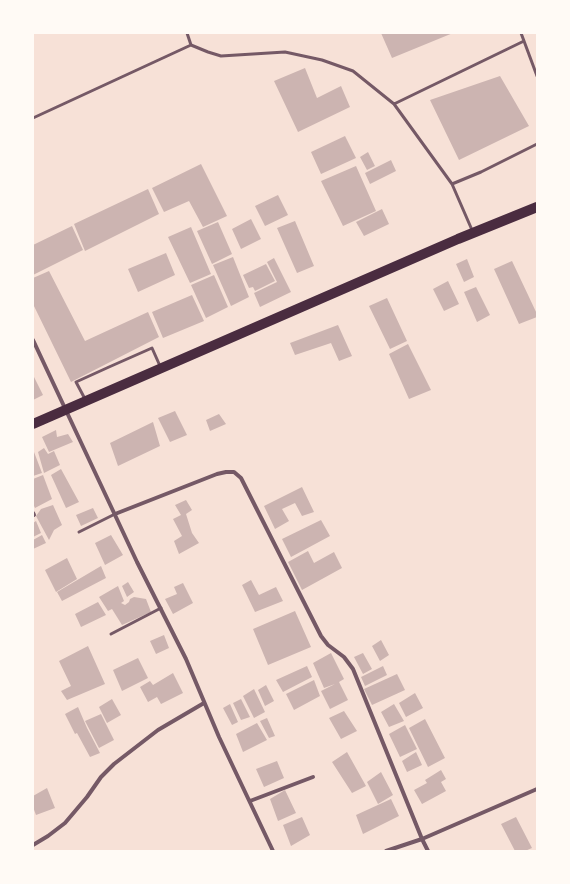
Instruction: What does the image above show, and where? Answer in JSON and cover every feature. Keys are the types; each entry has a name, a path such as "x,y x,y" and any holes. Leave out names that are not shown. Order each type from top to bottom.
{"main road":[{"path":"33,424 473,232 537,207"}],"street":[{"path":"33,340 137,562 186,659 218,737 273,851"},
{"path":"115,514 217,474 234,472 241,478 321,636 328,645 344,657 353,669 428,851"},
{"path":"33,845 65,823 114,764 158,730 204,703"},
{"path":"250,802 313,777"},
{"path":"386,851 422,839 537,789"}],"lane":[{"path":"186,33 191,45 222,56 285,52 322,60 353,71 394,104 452,184 473,232"},
{"path":"520,33 537,76"},
{"path":"394,104 524,41"},
{"path":"33,118 191,45"},
{"path":"452,184 537,144"},
{"path":"86,401 76,382 152,348 161,368"},
{"path":"79,532 115,514"},
{"path":"111,634 161,608"}],"building":[{"path":"381,33 453,33 392,58"},
{"path":"305,68 317,98 341,86 350,107 298,132 274,81"},
{"path":"500,76 529,126 459,160 430,100"},
{"path":"345,136 356,158 321,174 311,152"},
{"path":"368,152 375,166 367,170 360,157"},
{"path":"391,160 396,171 370,184 365,173"},
{"path":"201,164 227,216 203,227 189,201 164,212 152,188"},
{"path":"356,166 376,211 343,226 321,181"},
{"path":"148,189 159,214 85,251 74,224"},
{"path":"278,195 288,215 265,226 255,206"},
{"path":"382,209 389,224 364,236 356,222"},
{"path":"251,219 261,239 241,249 232,229"},
{"path":"295,221 314,266 297,273 277,228"},
{"path":"218,222 232,254 212,264 197,231"},
{"path":"72,226 83,250 33,275 33,245"},
{"path":"191,227 211,274 190,283 168,237"},
{"path":"166,253 175,275 138,292 128,269"},
{"path":"233,257 249,297 231,306 213,265"},
{"path":"274,258 291,292 260,307 254,293 277,282 267,262"},
{"path":"467,259 474,277 464,282 456,264"},
{"path":"512,261 537,314 537,317 519,324 494,269"},
{"path":"266,264 275,281 255,291 253,287 249,288 243,275"},
{"path":"49,271 85,341 148,312 159,337 71,382 33,304 33,278"},
{"path":"214,275 228,307 206,318 191,285"},
{"path":"448,281 459,304 444,311 433,289"},
{"path":"476,287 490,315 477,322 464,292"},
{"path":"192,295 204,321 163,338 152,312"},
{"path":"387,298 407,341 390,349 369,306"},
{"path":"338,325 352,356 339,361 331,343 295,355 290,343"},
{"path":"408,344 431,390 409,399 389,354"},
{"path":"33,375 43,395 33,400"},
{"path":"175,411 187,435 170,442 158,418"},
{"path":"219,414 226,424 210,431 206,420"},
{"path":"153,422 160,446 118,466 110,443"},
{"path":"56,430 57,437 68,434 73,442 49,452 42,437"},
{"path":"44,448 48,454 54,451 60,465 44,473 38,452"},
{"path":"33,452 42,473 33,476"},
{"path":"61,469 79,502 66,508 51,475"},
{"path":"43,475 52,499 35,508 33,504 33,479"},
{"path":"302,487 314,512 302,516 295,503 282,509 289,521 275,529 264,506"},
{"path":"186,500 192,510 186,514 192,533 199,543 179,554 174,541 182,536 173,519 181,515 175,505"},
{"path":"53,505 62,525 54,530 49,540 36,516 41,509"},
{"path":"93,508 98,518 81,526 76,515"},
{"path":"321,520 330,536 291,557 282,539"},
{"path":"36,521 41,533 33,537 33,523"},
{"path":"42,535 46,543 33,549 33,540"},
{"path":"111,535 123,555 105,565 95,543"},
{"path":"308,551 314,563 334,552 342,568 302,590 288,562"},
{"path":"67,558 77,579 56,592 45,570"},
{"path":"101,566 106,578 62,601 57,592"},
{"path":"251,580 259,595 276,587 283,601 255,612 242,585"},
{"path":"128,582 134,592 127,597 122,586"},
{"path":"183,583 193,603 173,614 165,599 177,594 174,587"},
{"path":"118,586 124,601 121,603 125,605 134,597 146,599 151,612 122,625 112,609 108,611 99,597"},
{"path":"98,602 106,615 81,627 75,614"},
{"path":"295,611 311,647 268,665 253,629"},
{"path":"164,635 169,648 156,654 150,641"},
{"path":"381,640 389,655 380,661 372,646"},
{"path":"88,646 105,684 67,700 61,691 71,686 59,661"},
{"path":"331,653 344,679 339,682 348,700 330,709 321,691 335,684 324,688 313,663"},
{"path":"363,653 372,669 363,674 354,657"},
{"path":"138,658 148,678 122,691 113,670"},
{"path":"307,666 312,677 283,692 276,680"},
{"path":"383,666 387,675 365,686 361,677"},
{"path":"173,673 183,693 161,704 157,697 148,702 140,687 150,681 153,685"},
{"path":"397,674 405,690 372,705 364,689"},
{"path":"314,680 320,696 294,710 286,694"},
{"path":"266,685 274,701 265,706 258,690"},
{"path":"254,689 265,712 254,718 243,696"},
{"path":"415,693 423,708 406,717 399,703"},
{"path":"112,699 121,715 107,723 99,707"},
{"path":"241,699 250,717 241,720 233,703"},
{"path":"230,704 238,722 232,725 223,708"},
{"path":"394,704 404,721 389,727 381,712"},
{"path":"78,707 100,753 90,757 77,733 75,734 65,714"},
{"path":"344,711 357,731 341,739 329,718"},
{"path":"101,714 114,740 99,748 85,721"},
{"path":"267,718 275,736 269,738 260,721"},
{"path":"425,719 445,758 428,767 409,728"},
{"path":"257,723 267,740 243,752 236,734"},
{"path":"405,725 417,749 400,757 389,734"},
{"path":"347,752 366,786 352,793 332,762"},
{"path":"416,752 422,765 407,772 402,761"},
{"path":"277,761 284,778 264,787 256,769"},
{"path":"441,770 446,779 441,782 446,791 422,804 414,790 427,783 425,780"},
{"path":"381,772 393,795 378,804 367,782"},
{"path":"47,788 55,808 36,815 33,807 33,796"},
{"path":"285,790 296,813 278,821 270,799"},
{"path":"391,799 399,816 363,834 356,815"},
{"path":"302,817 310,835 291,846 283,825"},
{"path":"516,817 532,848 525,851 515,851 501,824"}]}
